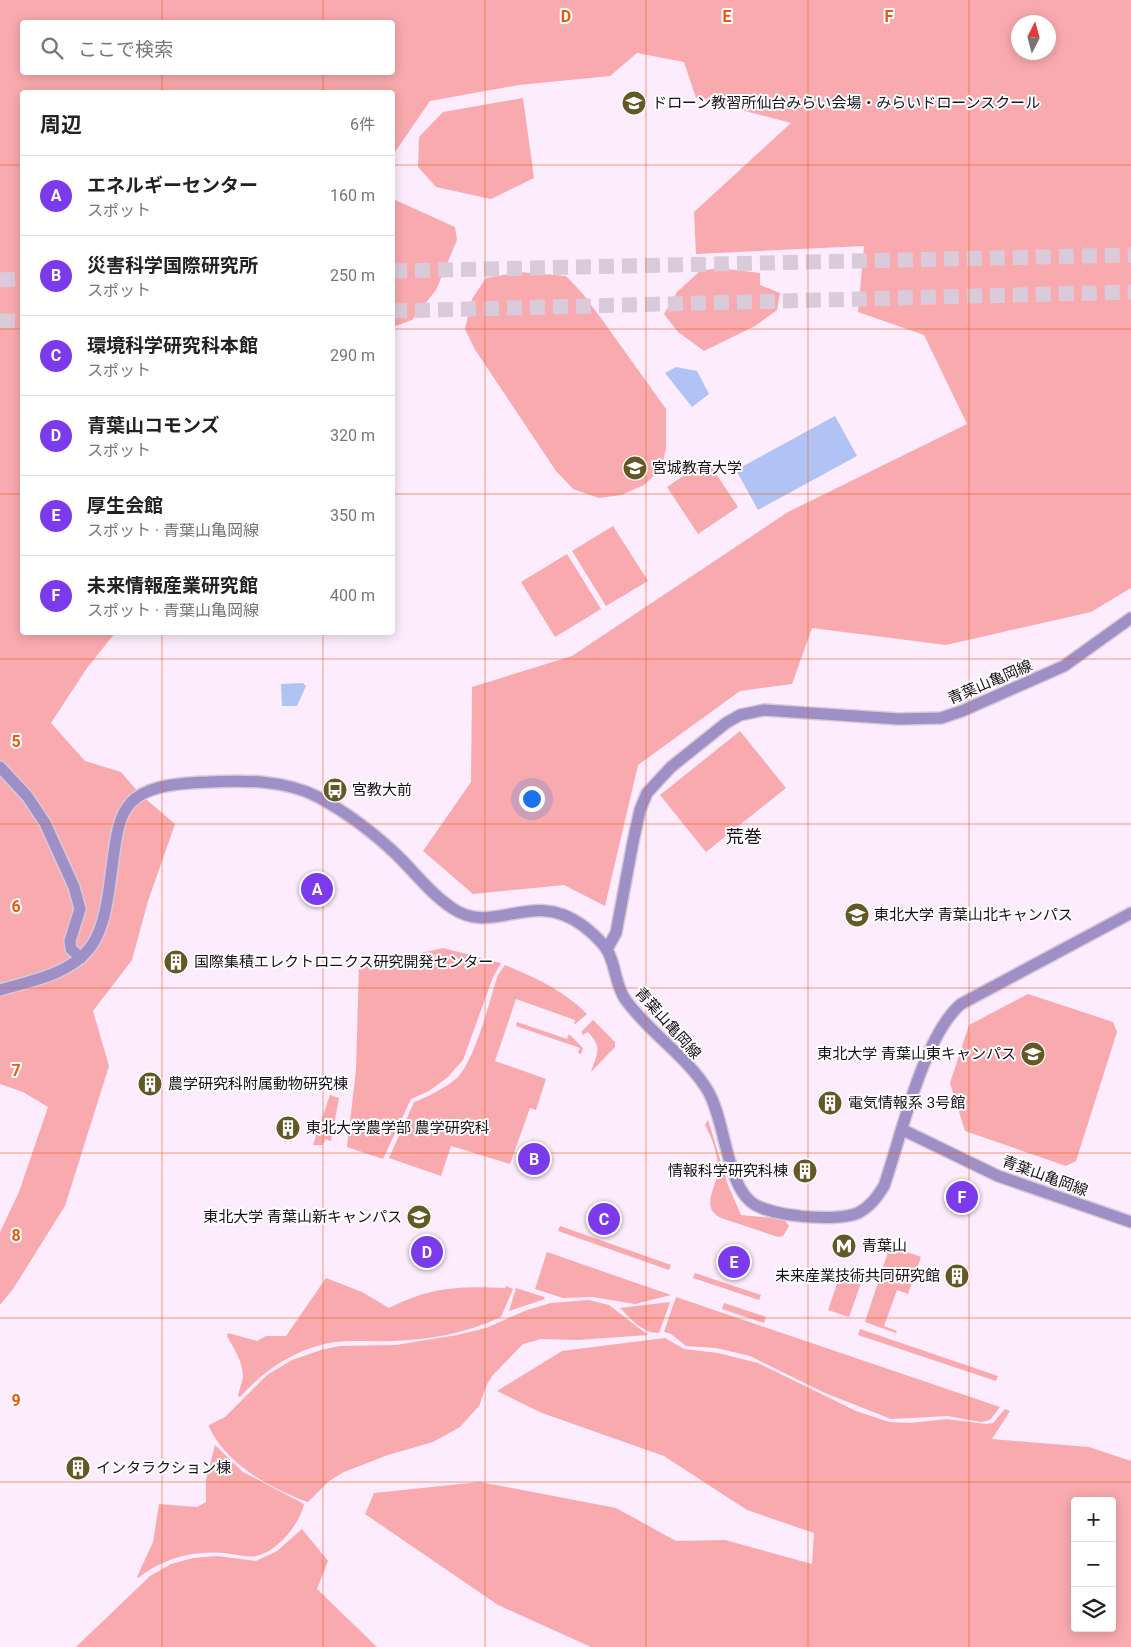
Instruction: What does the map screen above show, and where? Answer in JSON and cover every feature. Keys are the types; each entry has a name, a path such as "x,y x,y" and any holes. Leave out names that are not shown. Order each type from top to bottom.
{"street":[{"name":"青葉山亀岡線","path":"1131,618 1064,666 962,711 941,718 899,719 764,710 740,715 726,723 671,767 647,793 640,810 632,842 616,933 607,948 615,979 627,1002 707,1089 740,1187 750,1202 760,1208 770,1212 826,1217 856,1214 876,1199 884,1186 903,1130 998,1176 1131,1222"},
{"path":"0,767 27,796 45,823 74,887 80,909 70,941 71,949 81,958"},
{"path":"0,990 51,974 81,958 96,939 106,914 118,823 128,804 151,788 173,783 212,781 267,783 301,788 350,817 384,844 428,888 458,912 482,918 496,918 532,910 554,910 580,924 607,948"},
{"path":"903,1130 934,1040 951,1013 961,1004 1131,913"}],"shaded area":[{"path":"0,0 1131,0 1131,588 1091,612 946,645 812,628 792,684 740,691 638,765 605,906 564,885 473,894 423,851 471,782 472,687 572,656 788,512 967,424 924,335 858,312 864,246 696,254 694,212 791,123 696,98 684,62 637,53 610,76 519,85 430,101 395,152 395,90 20,90 20,635 113,635 87,668 51,723 85,761 121,772 140,794 175,824 148,901 132,960 93,1011 109,1066 65,1206 13,1289 0,1305 0,1232 19,1192 48,1107 23,1092 0,1084"},
{"path":"523,98 534,178 491,199 436,187 418,167 419,137 443,112"},
{"path":"395,200 455,227 457,240 436,290 412,320 395,326"},
{"path":"719,268 760,273 760,285 780,293 777,310 755,326 704,351 678,332 664,314 677,292 700,271"},
{"path":"520,272 566,276 583,294 666,409 666,449 661,469 644,485 621,495 599,498 573,489 556,471 474,348 465,329 472,299 486,278"},
{"path":"707,460 738,507 698,534 667,487"},
{"path":"613,526 648,581 606,606 572,551"},
{"path":"567,554 601,609 555,637 521,582"},
{"path":"740,731 786,788 706,852 660,795"},
{"path":"443,948 501,963 493,977 463,1060 448,1077 429,1091 411,1099 383,1159 347,1147 356,1070 359,964 372,964"},
{"path":"505,965 559,991 587,1014 574,1025 575,1020 516,999 495,1061 546,1079 536,1110 530,1108 510,1164 451,1146 441,1176 389,1158 414,1102 431,1095 449,1084 465,1068 476,1043 498,975"},
{"path":"1028,994 1113,1022 1117,1032 1076,1161 1066,1166 965,1131 950,1083 969,1025"},
{"path":"593,1020 615,1042 615,1047 591,1072 597,1056 596,1042 588,1032 582,1035 582,1031"},
{"path":"517,1022 567,1039 569,1034 583,1048 581,1054 578,1053 580,1048 516,1026"},
{"path":"330,1095 339,1098 331,1141 325,1139 323,1145 313,1145"},
{"path":"708,1120 728,1185 741,1215 784,1219 789,1226 783,1236 778,1237 721,1218 714,1213 710,1202 718,1166 714,1145 705,1125"},
{"path":"560,1226 671,1265 669,1270 558,1231"},
{"path":"890,1246 921,1257 908,1294 897,1290 884,1326 897,1331 896,1333 865,1322"},
{"path":"547,1252 671,1295 635,1304 593,1297 563,1298 535,1289"},
{"path":"695,1273 761,1295 759,1300 693,1278"},
{"path":"840,1275 861,1283 849,1317 828,1310"},
{"path":"326,1278 362,1292 389,1308 404,1301 445,1289 473,1287 505,1288 506,1286 513,1289 501,1317 488,1323 448,1335 420,1339 342,1341 321,1345 283,1361 260,1377 240,1397 238,1396 243,1371 238,1355 227,1336 228,1333 257,1341 266,1336 286,1336"},
{"path":"516,1288 544,1297 545,1299 509,1311"},
{"path":"676,1297 1000,1407 990,1420 981,1422 948,1416 891,1419 825,1393 750,1356 716,1348 686,1346 671,1334 664,1332"},
{"path":"589,1300 609,1305 648,1335 578,1340 541,1339 523,1344 493,1375 487,1384 479,1406 460,1427 433,1442 388,1455 344,1472 329,1481 308,1502 279,1490 251,1474 227,1453 209,1427 209,1425 225,1417 267,1375 292,1360 321,1350 340,1346 396,1345 457,1335 486,1328 527,1310 551,1303"},
{"path":"670,1302 659,1333 642,1328 620,1308"},
{"path":"724,1303 766,1317 764,1323 722,1309"},
{"path":"860,1329 998,1376 996,1381 858,1335"},
{"path":"665,1338 684,1349 718,1353 758,1363 856,1411 889,1422 911,1423 946,1419 986,1424 993,1423 1005,1409 1010,1411 992,1439 1089,1447 1131,1461 1131,1647 591,1647 498,1605 365,1514 374,1493 480,1482 616,1508 676,1541 725,1540 812,1564 814,1533 747,1510 664,1456 542,1413 497,1391 562,1351"},
{"path":"215,1445 243,1472 304,1504 298,1520 286,1536 272,1549 256,1556 213,1552 190,1554 158,1565 138,1578 153,1542 159,1504 197,1507 206,1502 206,1480"},
{"path":"302,1529 328,1561 317,1589 377,1647 76,1647 150,1576 171,1564 193,1558 217,1556 256,1561 277,1551"}],"water":[{"path":"676,367 697,371 709,394 692,407 665,373"},
{"path":"835,416 857,456 758,510 736,470"},
{"path":"303,683 306,686 297,706 282,706 281,684"}],"tunnel":[{"path":"395,271 1131,255"},
{"path":"0,280 20,279"},
{"path":"395,311 1131,292"},
{"path":"0,321 20,321"}],"place":[{"name":"ドローン教習所仙台みらい会場・みらいドローンスクール","path":"634,103"},
{"name":"宮城教育大学","path":"635,468"},
{"name":"宮教大前","path":"335,790"},
{"name":"エネルギーセンター","path":"317,889"},
{"name":"東北大学 青葉山北キャンパス","path":"857,915"},
{"name":"国際集積エレクトロニクス研究開発センター","path":"176,962"},
{"name":"東北大学 青葉山東キャンパス","path":"1033,1054"},
{"name":"農学研究科附属動物研究棟","path":"150,1084"},
{"name":"電気情報系 3号館","path":"830,1103"},
{"name":"東北大学農学部 農学研究科","path":"288,1128"},
{"name":"災害科学国際研究所","path":"534,1159"},
{"name":"情報科学研究科棟","path":"805,1171"},
{"name":"未来情報産業研究館","path":"962,1197"},
{"name":"東北大学 青葉山新キャンパス","path":"419,1217"},
{"name":"環境科学研究科本館","path":"604,1219"},
{"name":"青葉山","path":"844,1246"},
{"name":"青葉山コモンズ","path":"427,1252"},
{"name":"厚生会館","path":"734,1262"},
{"name":"未来産業技術共同研究館","path":"957,1276"},
{"name":"インタラクション棟","path":"78,1468"}],"district":[{"name":"荒巻","path":"744,836"}]}
